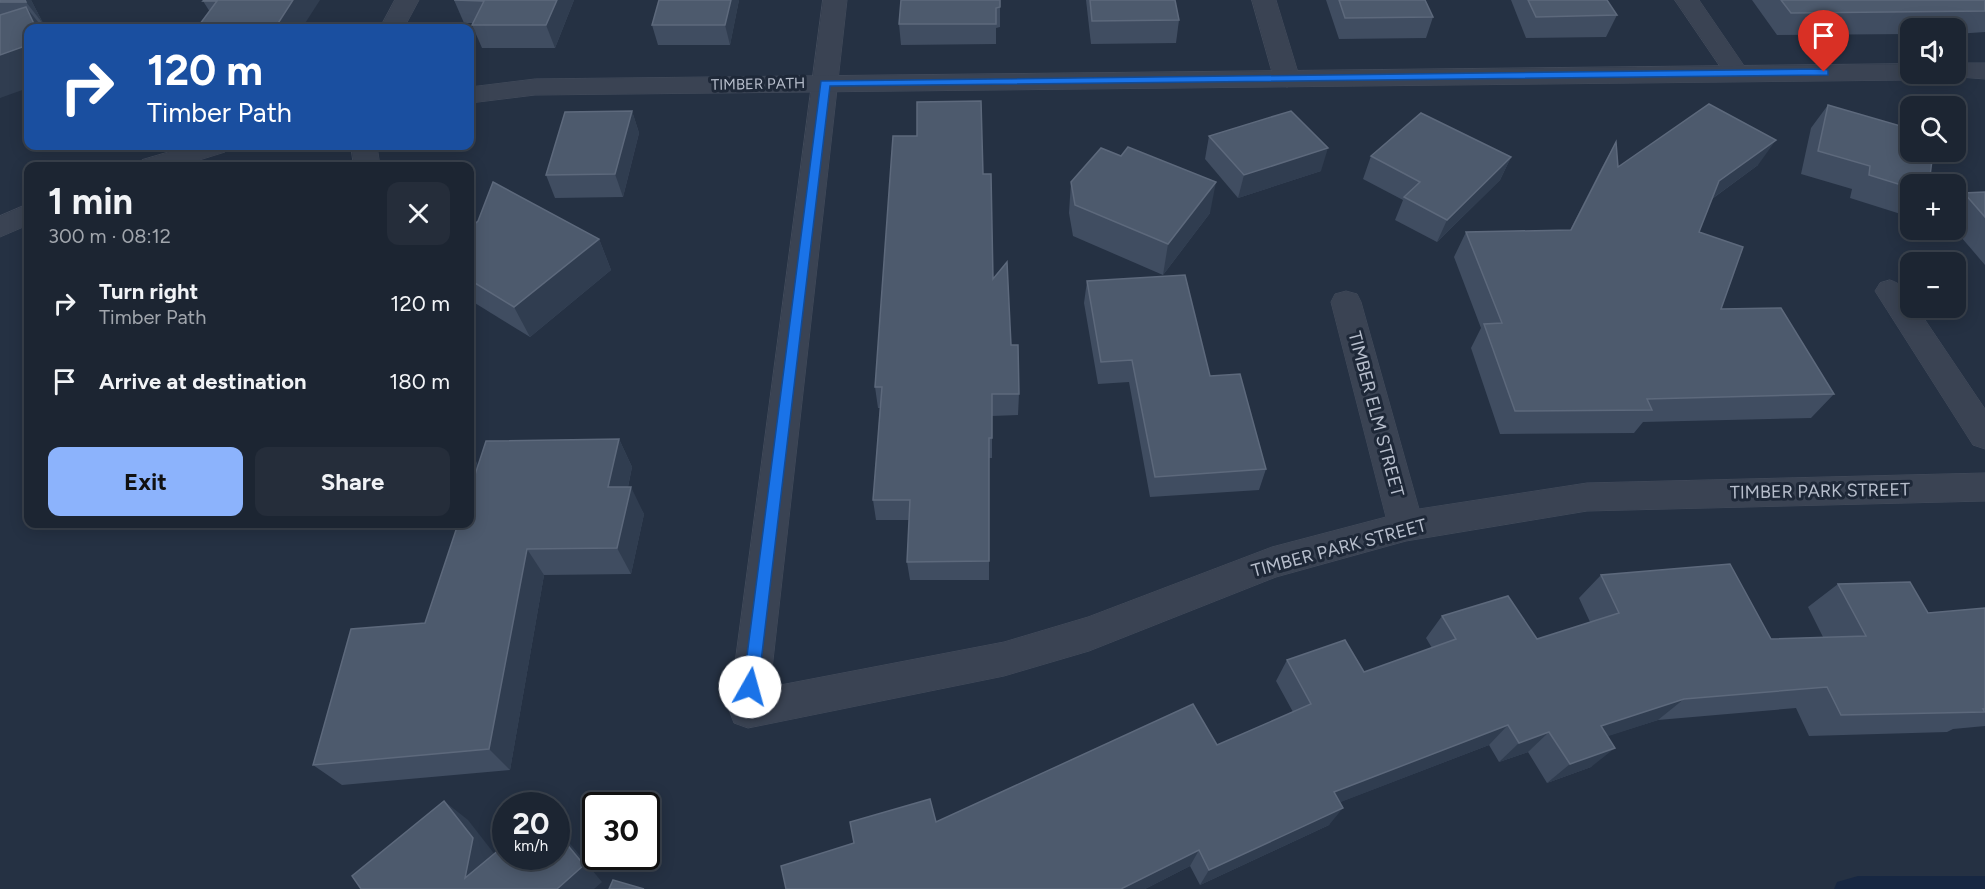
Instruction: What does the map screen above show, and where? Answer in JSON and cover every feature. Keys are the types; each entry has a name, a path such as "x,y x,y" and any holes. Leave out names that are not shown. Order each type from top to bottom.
{"street":[{"path":"394,24 406,0"},
{"path":"825,83 835,0"},
{"path":"1264,0 1287,79"},
{"path":"1687,0 1737,73"},
{"path":"1966,71 1985,71"},
{"name":"TIMBER PATH","path":"474,94 535,87 1900,72"},
{"name":"TIMBER PARK STREET","path":"825,83 748,710 1004,659 1089,634 1272,563 1406,526 1587,497 1985,487"},
{"path":"166,162 203,150"},
{"path":"0,227 24,216"},
{"path":"1890,291 1985,435"},
{"name":"TIMBER ELM STREET","path":"1346,302 1406,526"}],"building":[{"path":"0,0 25,0 26,2 0,2"},
{"path":"293,0 278,24 200,24 217,1 203,1"},
{"path":"454,0 557,0 546,25 474,25 484,1"},
{"path":"659,0 731,0 725,25 652,25"},
{"path":"901,0 1000,0 1000,7 996,8 996,24 899,24"},
{"path":"1090,0 1175,0 1179,20 1092,21"},
{"path":"1339,0 1425,0 1433,17 1345,18"},
{"path":"1528,0 1607,0 1617,15 1536,17"},
{"path":"1781,0 1985,0 1985,11 1791,13"},
{"path":"26,7 34,24 24,24 24,46 0,55 0,15"},
{"path":"981,101 983,174 991,174 993,279 1007,262 1011,345 1018,345 1019,394 992,394 992,438 989,438 989,561 907,562 910,500 873,500 882,387 875,387 893,136 917,136 917,102"},
{"path":"1709,104 1776,140 1719,181 1699,232 1743,247 1721,309 1781,308 1834,394 1647,399 1652,410 1515,411 1484,324 1502,323 1466,232 1571,230 1616,142 1618,167"},
{"path":"1828,105 1900,126 1900,162 1932,162 1930,174 1900,174 1900,185 1869,175 1870,166 1818,151"},
{"path":"632,111 615,174 546,175 565,112"},
{"path":"1291,111 1328,148 1244,175 1209,136"},
{"path":"1421,113 1511,157 1447,220 1404,197 1420,182 1371,156"},
{"path":"1128,147 1216,182 1168,244 1075,205 1071,182 1101,148 1121,156"},
{"path":"493,182 599,239 514,307 474,282 474,224 478,221"},
{"path":"1985,192 1985,217 1966,195 1966,193"},
{"path":"1185,275 1210,376 1240,374 1266,469 1155,477 1132,360 1101,362 1087,281"},
{"path":"619,439 608,487 631,487 617,548 527,549 489,749 313,765 351,629 425,623 457,528 474,528 474,478 486,441"},
{"path":"1730,564 1771,639 1866,636 1838,584 1910,582 1928,613 1985,608 1985,709 1983,709 1985,712 1841,715 1827,687 1684,699 1601,726 1615,748 1570,764 1549,732 1519,743 1508,725 1334,792 1343,808 1209,870 1199,850 1121,889 786,889 781,866 854,843 850,822 930,799 936,822 1193,704 1217,745 1311,704 1287,660 1345,640 1364,672 1456,639 1442,616 1508,596 1537,639 1619,613 1601,575"},
{"path":"444,801 473,838 465,878 492,856 492,870 570,870 570,848 582,863 582,867 557,889 361,889 352,876"},
{"path":"613,880 644,889 609,889"}],"waterway":[{"path":"1844,889 1858,886 1985,886"}],"route":[{"path":"750,687 825,83 1824,72"}]}
